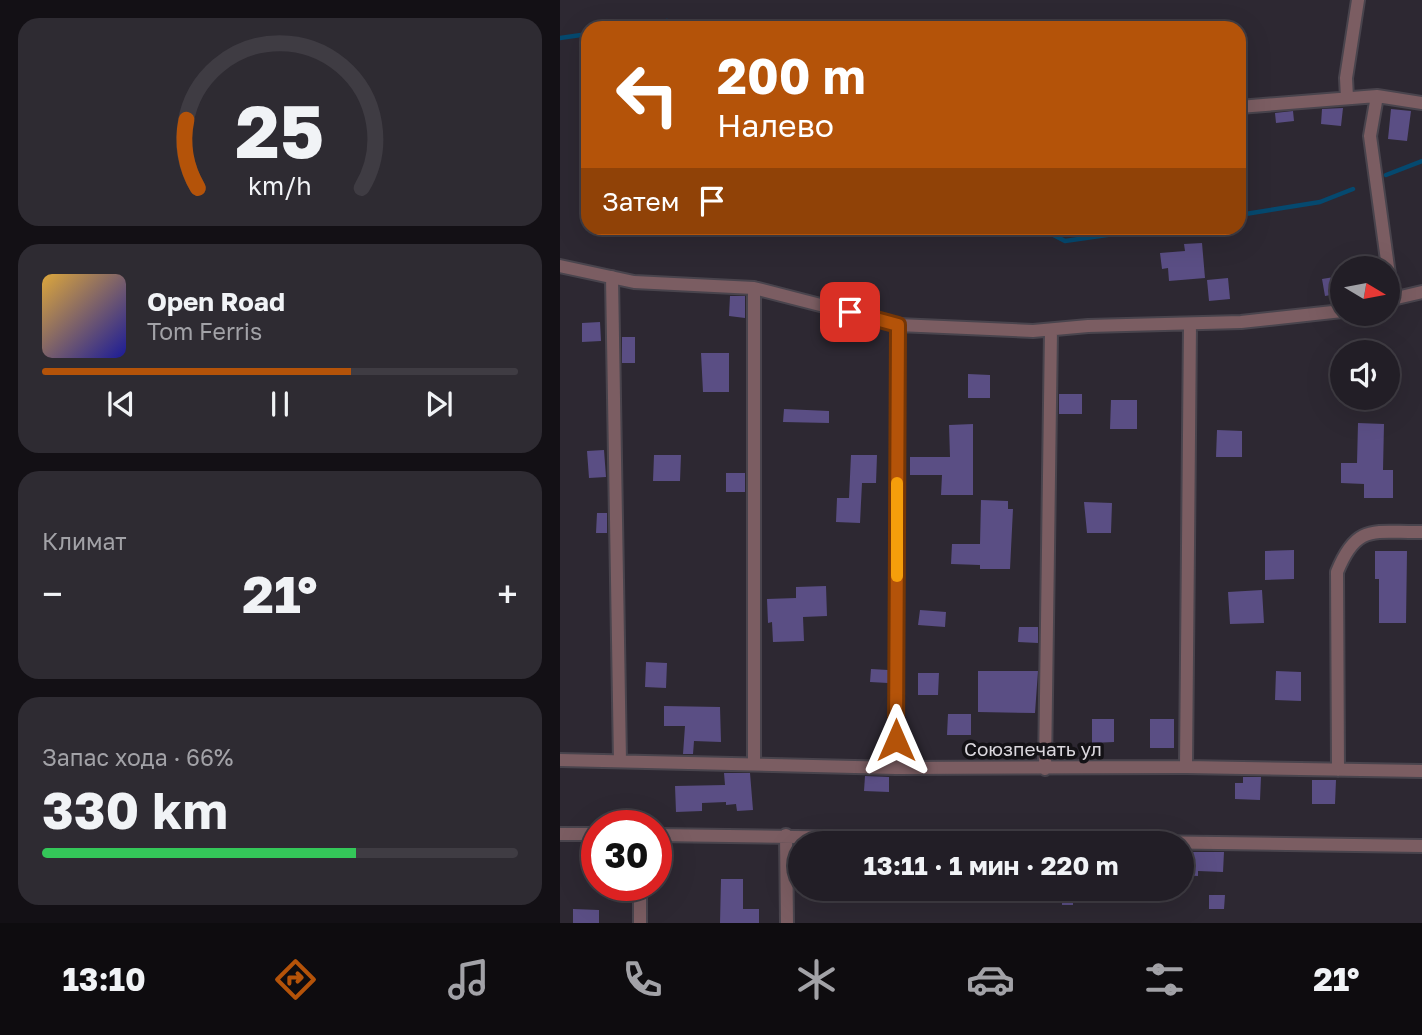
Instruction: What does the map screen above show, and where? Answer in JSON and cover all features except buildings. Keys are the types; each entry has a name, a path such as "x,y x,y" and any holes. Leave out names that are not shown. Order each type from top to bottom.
{"street":[{"path":"1347,98 1346,78 1358,0"},
{"path":"1377,96 1370,136 1386,256"},
{"path":"1246,106 1377,96 1422,103"},
{"path":"560,265 634,282 754,288 898,325 1051,330 1190,325 1330,312"},
{"path":"612,277 620,761"},
{"path":"754,288 754,764"},
{"path":"1400,296 1422,292"},
{"path":"896,768 898,325"},
{"path":"1186,767 1190,325"},
{"path":"1045,769 1051,330"},
{"path":"1338,770 1337,572 1347,547 1363,533 1422,531"},
{"name":"Союзпечать ул","path":"560,760 896,768 1186,767 1422,772"},
{"path":"560,834 581,834"},
{"path":"672,835 1422,846"},
{"path":"786,835 787,923"},
{"path":"640,901 640,923"}],"waterway":[{"path":"560,38 581,35"},
{"path":"1386,175 1422,161"},
{"path":"1246,214 1320,202 1353,189"},
{"path":"1053,235 1065,241 1107,235"}],"slow traffic":[{"path":"897,483 897,576"}],"route":[{"path":"850,312 898,325 896,740"}]}
